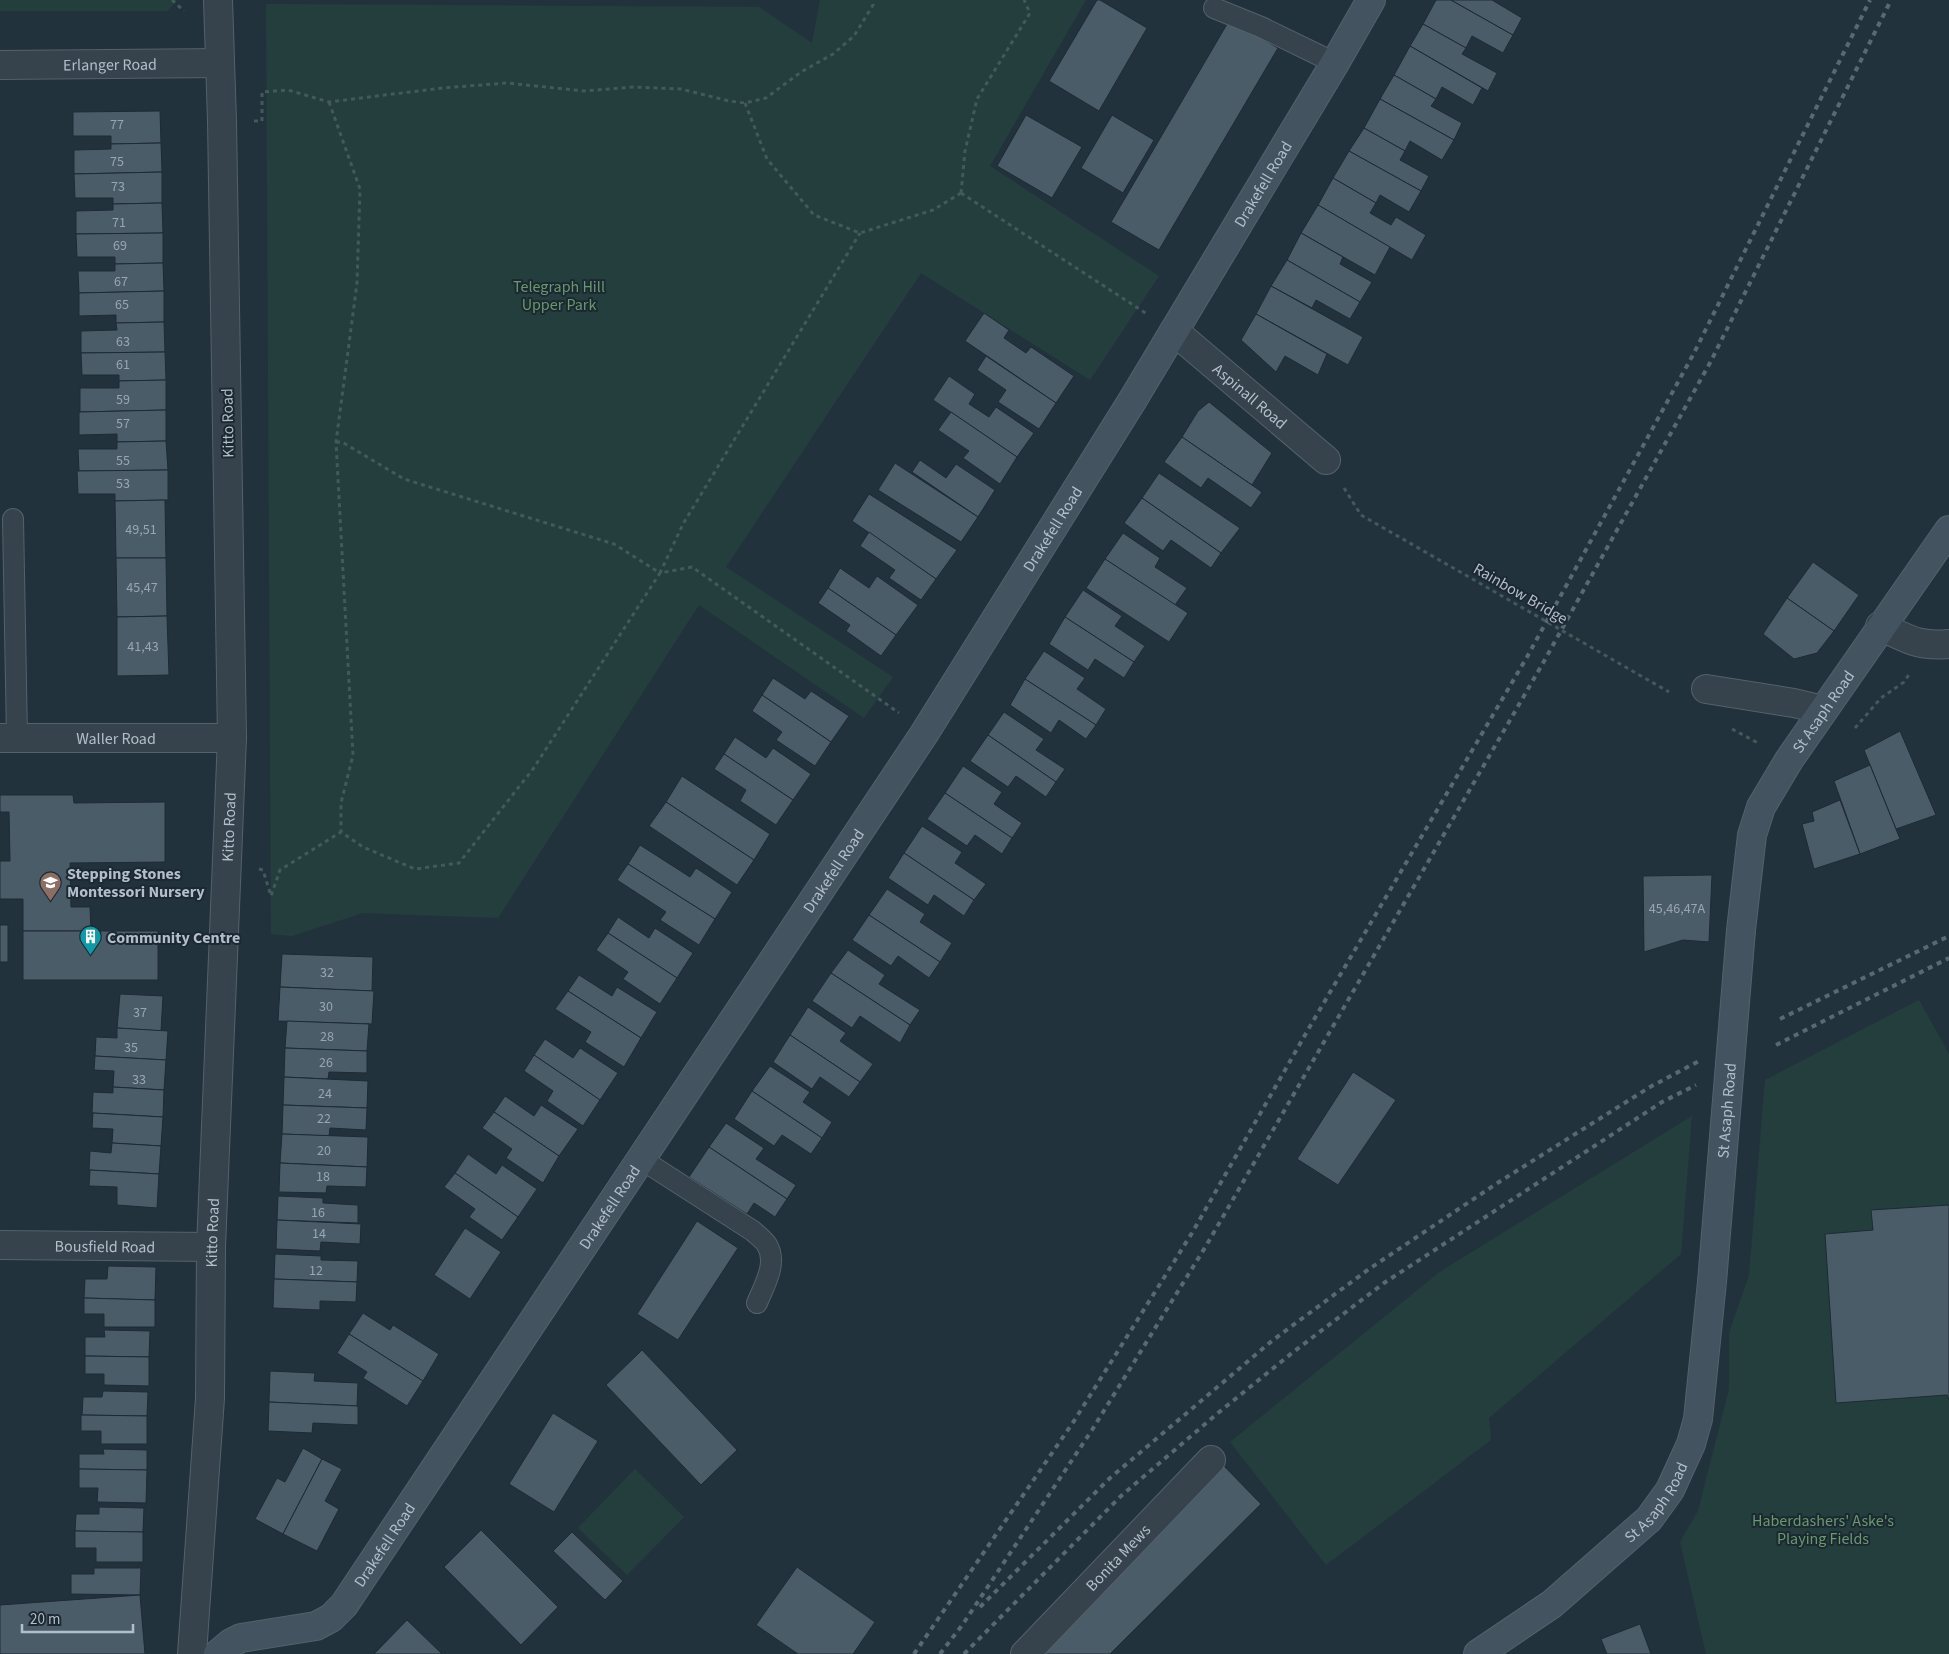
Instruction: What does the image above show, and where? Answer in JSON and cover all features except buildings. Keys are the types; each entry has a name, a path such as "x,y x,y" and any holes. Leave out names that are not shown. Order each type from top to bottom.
{"main road":[{"name":"Drakefell Road","path":"218,1654 231,1642 241,1638 316,1626 330,1618 344,1605 924,734 1174,331 1371,0"},
{"name":"St Asaph Road","path":"1478,1654 1505,1647 1642,1526 1670,1490 1692,1444 1698,1418 1712,1282 1741,930 1752,835 1761,807 1823,710 1949,530"}],"street":[{"name":"Kitto Road","path":"192,1654 210,1398 211,1247 225,868 232,738 222,121 218,0"},
{"name":"Erlanger Road","path":"0,65 220,64"},
{"name":"Aspinall Road","path":"1174,331 1326,460"},
{"path":"1880,626 1912,641 1939,645"},
{"path":"1706,689 1794,703 1823,710"},
{"name":"Waller Road","path":"9,738 232,738"},
{"name":"Bousfield Road","path":"0,1245 211,1247"},
{"name":"Bonita Mews","path":"1024,1654 1211,1460"}],"lane":[{"path":"1214,8 1262,27 1335,63"},
{"path":"9,738 13,519"},
{"path":"642,1159 753,1231 767,1244 771,1256 770,1270 757,1303"}],"path":[{"path":"222,121 262,121 262,92 268,90 288,90 329,102 442,88 507,83 584,91 634,87 680,89 744,103 766,98 801,72 833,54 854,36 873,5 873,0"},
{"path":"961,193 965,151 977,99 1030,13 1024,0"},
{"path":"329,102 360,189 357,283 336,442 353,755 341,803 341,832"},
{"path":"744,103 767,159 814,215 860,233 933,210 961,193"},
{"path":"961,193 1174,331"},
{"path":"341,832 363,846 416,869 459,863 533,769 660,572 683,524 860,233"},
{"path":"336,442 342,442 404,479 614,544 660,572 692,567 887,703 924,734"},
{"name":"Rainbow Bridge","path":"1361,515 1669,692"},
{"path":"1851,732 1881,698 1904,682 1939,645"},
{"path":"225,868 262,870 271,896 280,870 341,832"}],"green space":[{"path":"0,0 177,0 168,11 0,11"},
{"name":"Telegraph Hill Upper Park","path":"820,0 1086,0 990,166 1159,276 1090,380 921,273 726,567 893,677 864,718 699,605 498,918 363,913 292,936 271,934 266,4 759,7 812,43"},
{"name":"Haberdashers' Aske's Playing Fields","path":"1919,1000 1949,1054 1949,1654 1706,1654 1680,1542 1698,1511 1729,1389 1729,1333 1749,1275 1765,1080"},
{"path":"1692,1116 1681,1254 1489,1418 1491,1440 1326,1565 1230,1442 1441,1271"},
{"path":"635,1469 684,1517 627,1575 578,1528"}],"railway":[{"path":"914,1654 1074,1421 1192,1233 1309,1028 1527,657 1694,353 1870,0"},
{"path":"940,1654 963,1624 1092,1430 1206,1246 1543,663 1711,361 1891,0"},
{"path":"1780,1019 1949,936"},
{"path":"1776,1045 1949,958"},
{"path":"980,1607 1110,1478 1273,1340 1369,1269 1499,1182 1650,1087 1699,1061"},
{"path":"964,1654 1121,1496 1292,1353 1384,1283 1662,1102 1696,1085"}],"place":[{"name":"Stepping Stones Montessori Nursery","path":"51,901"},
{"name":"Community Centre","path":"91,956"}]}
